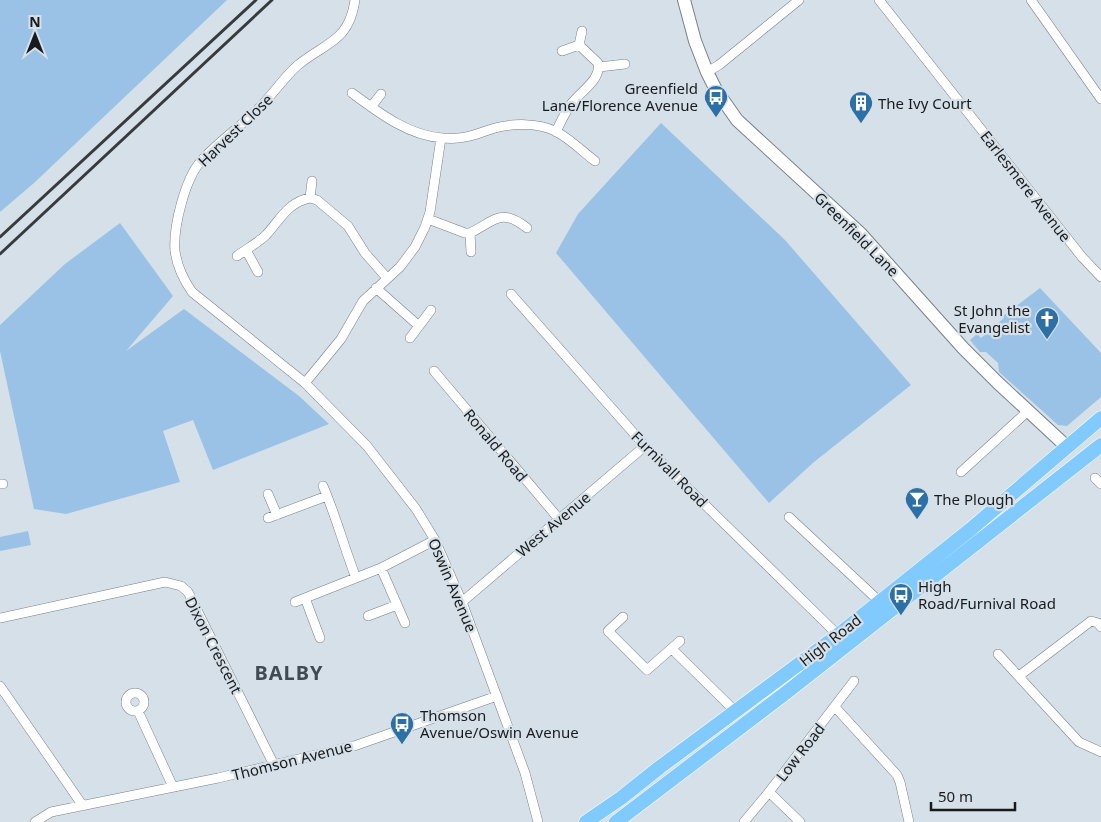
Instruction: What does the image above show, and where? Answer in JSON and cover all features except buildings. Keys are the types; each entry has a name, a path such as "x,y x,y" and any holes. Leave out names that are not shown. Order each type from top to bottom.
{"main road":[{"name":"High Road","path":"650,796 832,656 1071,457 1101,418"},
{"path":"1071,457 1078,456 1101,438"},
{"name":"High Road","path":"586,822 621,798 838,635 971,529 1071,457 1101,445"},
{"path":"607,822 634,802 650,796"},
{"path":"616,822 650,796"}],"street":[{"name":"Harvest Close","path":"305,383 192,292 180,271 175,250 175,235 186,190 194,169 208,153 268,100 287,76 309,57 340,36 351,20 355,0"},
{"name":"Greenfield Lane","path":"684,0 695,41 707,72 716,90 736,120 861,234 963,348 1028,411 1071,457"},
{"path":"707,72 719,65 799,0"},
{"name":"Earlesmere Avenue","path":"879,0 1082,257 1101,277"},
{"path":"1031,0 1101,99"},
{"path":"579,45 582,31"},
{"path":"562,51 579,45"},
{"path":"556,132 569,106 594,80 599,67 598,62 579,45"},
{"path":"599,67 626,64"},
{"path":"352,93 385,117 408,128 441,138 462,139 495,128 508,126 543,128 556,132 595,161"},
{"path":"371,107 381,94"},
{"path":"305,383 341,339 363,300 400,267 415,247 428,219 441,138"},
{"path":"310,198 312,181"},
{"path":"237,256 264,236 294,204 310,198 317,200 348,226 365,252 387,278"},
{"path":"428,219 465,233 470,233 503,216 516,219 527,228"},
{"path":"470,233 471,252"},
{"path":"246,250 258,272"},
{"path":"376,288 419,326"},
{"name":"Furnivall Road","path":"511,294 645,446 838,635"},
{"path":"410,338 431,310"},
{"name":"Ronald Road","path":"434,371 559,519"},
{"name":"Oswin Avenue","path":"305,383 367,446 396,482 435,540 462,602 497,696 525,773 538,822"},
{"path":"961,472 1028,411"},
{"name":"West Avenue","path":"462,602 645,446"},
{"path":"323,486 356,578"},
{"path":"268,494 277,515"},
{"path":"268,518 327,496"},
{"path":"788,518 879,601"},
{"path":"295,602 381,568 435,540"},
{"path":"381,568 405,623"},
{"name":"Dixon Crescent","path":"0,618 165,582 181,586 188,592 274,765"},
{"path":"305,598 320,638"},
{"path":"368,616 397,605"},
{"path":"623,617 608,631 648,670 680,641"},
{"path":"1019,676 1091,622 1098,623 1101,627"},
{"path":"672,649 735,711"},
{"path":"998,654 1079,742 1101,752"},
{"name":"Low Road","path":"744,822 854,681"},
{"path":"0,686 83,806"},
{"name":"Thomson Avenue","path":"36,822 51,812 274,765 354,746 497,696"},
{"path":"835,707 897,775 909,822"},
{"path":"138,711 173,787"},
{"path":"769,792 800,822"}],"shaded area":[{"path":"0,0 227,0 34,183 0,212"},
{"path":"661,123 785,240 911,385 814,462 769,503 556,253 578,214"},
{"path":"120,223 173,296 126,351 184,309 299,396 329,424 213,470 193,420 163,431 180,482 66,514 34,509 0,351 0,325 65,264"},
{"path":"1040,288 1101,353 1101,397 1067,426 1058,425 999,372 998,363 986,352 980,352 970,340 977,334 981,338 1004,318 1003,316"},
{"path":"28,531 31,545 0,551 0,537"}],"railway":[{"path":"0,237 256,0"},
{"path":"0,254 272,0"}],"place":[{"name":"Greenfield Lane/Florence Avenue","path":"716,118"},
{"name":"The Ivy Court","path":"861,124"},
{"name":"St John the Evangelist","path":"1047,340"},
{"name":"The Plough","path":"917,520"},
{"name":"High Road/Furnival Road","path":"901,616"},
{"name":"Thomson Avenue/Oswin Avenue","path":"402,745"}],"district":[{"name":"BALBY","path":"289,672"}]}
